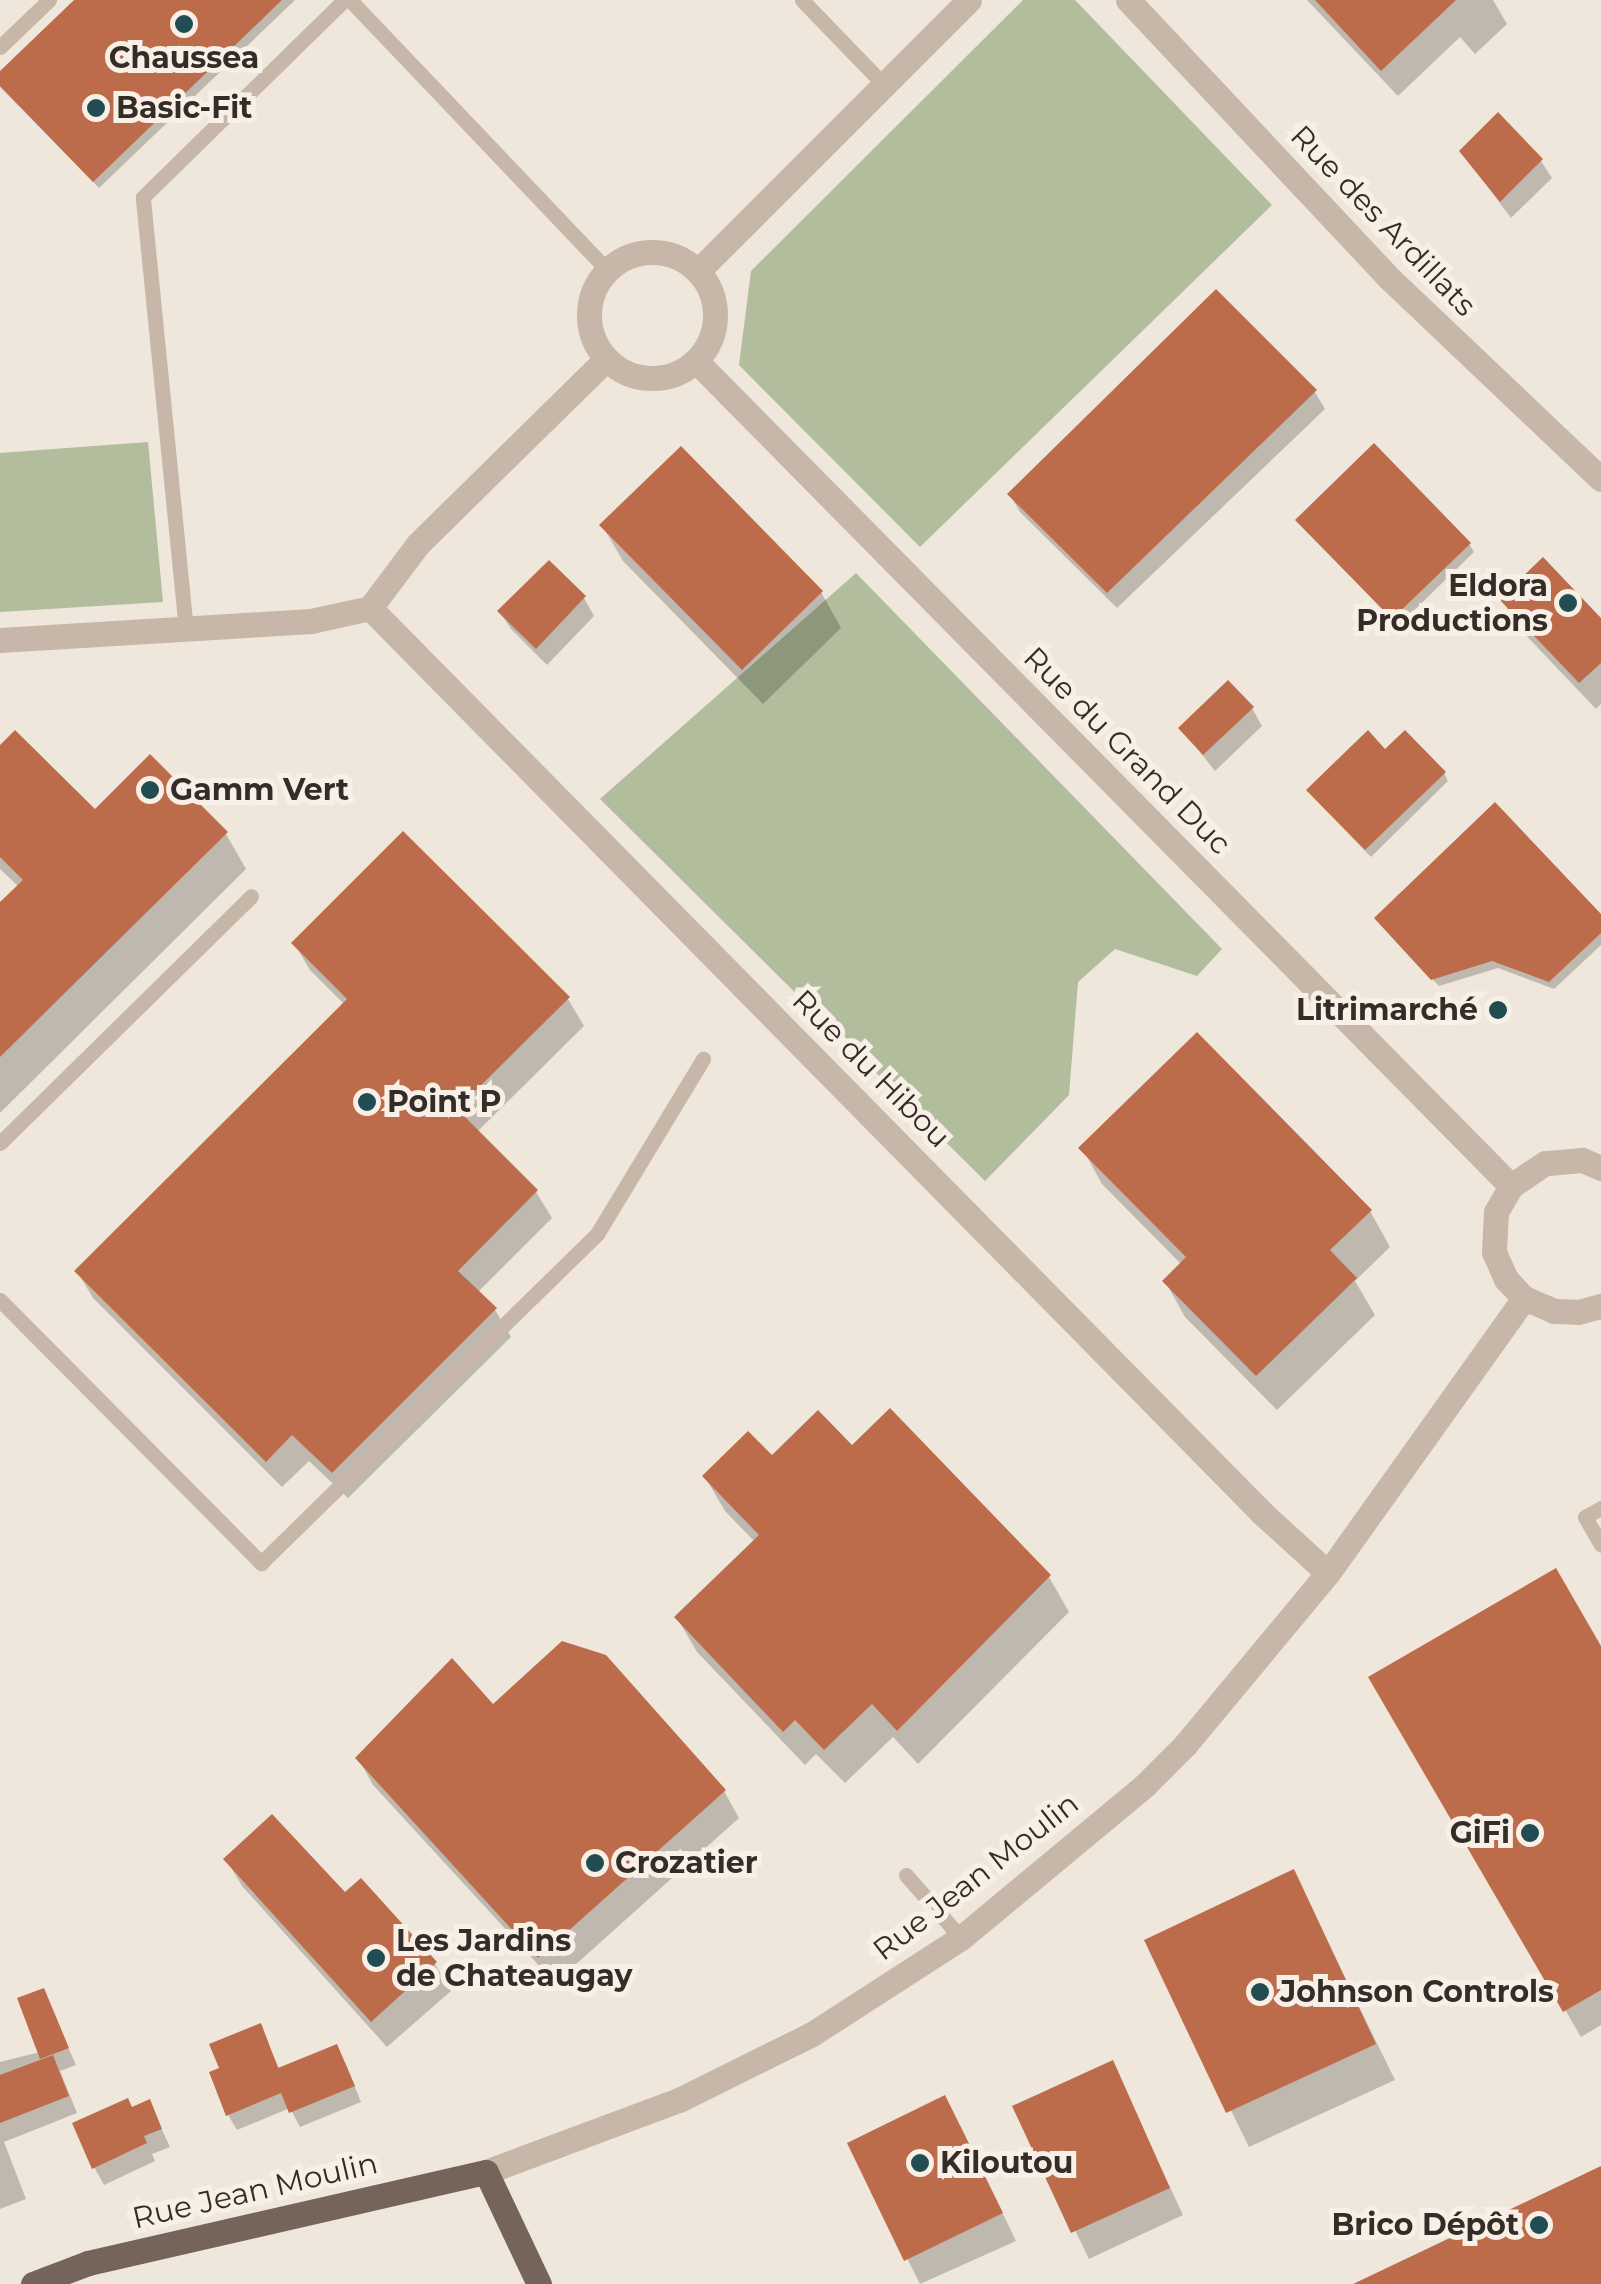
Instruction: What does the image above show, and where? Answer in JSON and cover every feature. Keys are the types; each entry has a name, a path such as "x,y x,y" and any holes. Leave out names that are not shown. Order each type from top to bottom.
{"main road":[{"name":"Rue Jean Moulin","path":"33,2284 88,2263 486,2172"},
{"path":"486,2172 539,2284"}],"street":[{"path":"698,271 969,0"},
{"name":"Rue des Ardillats","path":"1128,0 1389,278 1601,478"},
{"path":"642,252 682,259 698,271 715,307 715,327 696,362 679,372 641,377 606,358 595,343 589,305 607,270 642,252"},
{"path":"0,640 311,621 370,608 418,544 606,358"},
{"name":"Rue du Grand Duc","path":"696,362 1511,1186"},
{"name":"Rue du Hibou","path":"370,608 1262,1513 1328,1573"},
{"path":"1601,1168 1582,1160 1545,1163 1511,1186 1496,1212 1494,1252 1506,1279 1524,1298 1554,1312 1578,1312 1601,1306"},
{"name":"Rue Jean Moulin","path":"486,2172 679,2100 812,2034 960,1938 1172,1759 1328,1573 1524,1298"}],"lane":[{"path":"0,47 50,0"},
{"path":"186,630 143,197 347,0 607,270"},
{"path":"802,0 884,84"},
{"path":"0,1142 251,896"},
{"path":"0,1300 261,1563 597,1234 703,1058"},
{"path":"1601,1508 1585,1518 1601,1545"},
{"path":"906,1875 960,1938"}],"green space":[{"path":"1023,0 1075,0 1272,205 920,547 739,365 751,271"},
{"path":"148,442 163,602 0,612 0,453"},
{"path":"856,573 1222,949 1197,976 1115,949 1078,982 1069,1095 985,1181 600,799"}],"building":[{"path":"74,0 282,0 93,182 0,86 0,71"},
{"path":"1315,0 1456,0 1381,71"},
{"path":"1498,112 1543,159 1500,202 1459,151"},
{"path":"1216,289 1317,390 1107,593 1007,494"},
{"path":"1374,443 1471,543 1392,619 1295,520"},
{"path":"681,446 823,591 742,670 599,525"},
{"path":"1543,557 1601,618 1601,663 1579,683 1499,599"},
{"path":"549,560 586,596 536,649 497,611"},
{"path":"1228,680 1254,707 1203,755 1178,728"},
{"path":"15,730 95,809 150,754 228,832 0,1057 0,902 23,880 0,857 0,745"},
{"path":"1368,730 1385,749 1405,730 1446,772 1365,850 1306,790"},
{"path":"1495,802 1601,914 1601,933 1549,982 1492,961 1431,980 1374,918"},
{"path":"403,831 570,997 457,1109 538,1190 458,1271 497,1308 332,1473 292,1435 266,1462 74,1271 347,999 291,943"},
{"path":"1197,1032 1372,1210 1330,1250 1357,1278 1256,1376 1162,1281 1186,1257 1078,1148"},
{"path":"890,1408 1051,1575 897,1731 872,1704 824,1750 795,1720 783,1732 674,1617 759,1535 702,1476 748,1431 772,1455 818,1410 852,1445"},
{"name":"GiFi","path":"1556,1568 1601,1646 1601,1990 1563,2012 1368,1677"},
{"path":"562,1641 606,1655 726,1790 538,1958 355,1758 452,1658 493,1704"},
{"path":"272,1814 345,1892 361,1878 437,1962 371,2022 223,1859"},
{"name":"Johnson Controls","path":"1294,1869 1376,2044 1226,2113 1144,1940"},
{"path":"44,1988 69,2048 40,2059 17,1998"},
{"path":"261,2023 278,2068 337,2044 355,2086 289,2113 281,2093 226,2116 209,2072 219,2068 209,2044"},
{"path":"53,2055 69,2096 0,2123 0,2075"},
{"path":"1113,2060 1170,2188 1071,2233 1012,2106"},
{"path":"945,2095 1003,2213 904,2261 847,2143"},
{"path":"128,2098 132,2107 150,2099 162,2129 144,2136 147,2143 92,2169 72,2123"},
{"name":"Brico Dépôt","path":"1601,2166 1601,2284 1353,2284"}],"place":[{"name":"Chaussea","path":"184,24"},
{"name":"Basic-Fit","path":"96,108"},
{"name":"Eldora Productions","path":"1568,603"},
{"name":"Gamm Vert","path":"150,790"},
{"name":"Litrimarché","path":"1498,1010"},
{"name":"Point P","path":"367,1102"},
{"name":"GiFi","path":"1530,1833"},
{"name":"Crozatier","path":"595,1863"},
{"name":"Les Jardins de Chateaugay","path":"376,1958"},
{"name":"Johnson Controls","path":"1260,1992"},
{"name":"Kiloutou","path":"920,2163"},
{"name":"Brico Dépôt","path":"1539,2225"}]}
